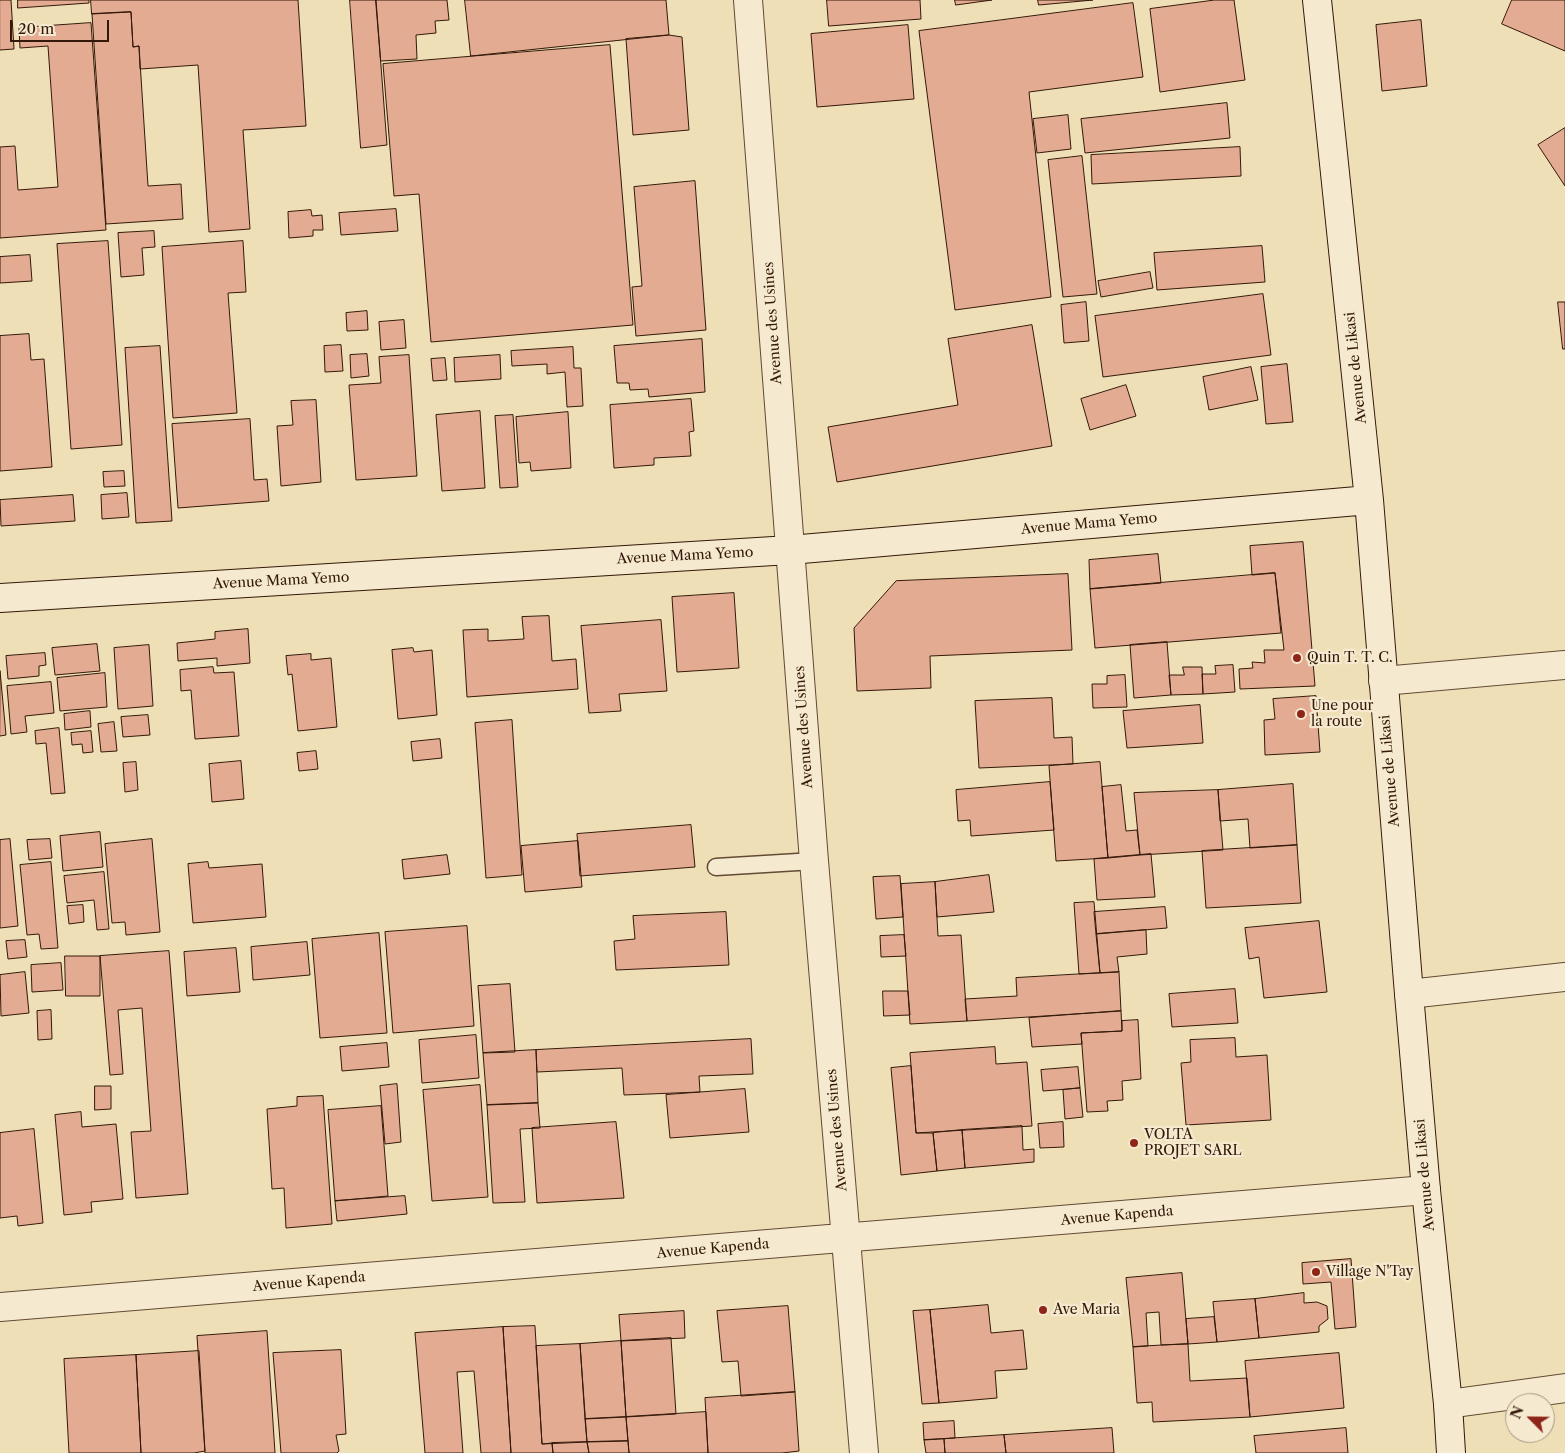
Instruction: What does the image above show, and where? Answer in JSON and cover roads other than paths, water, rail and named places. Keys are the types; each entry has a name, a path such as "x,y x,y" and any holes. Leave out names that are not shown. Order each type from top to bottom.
{"street":[{"name":"Avenue des Usines","path":"748,0 814,861 864,1453"},
{"name":"Avenue de Likasi","path":"1317,0 1370,500 1409,994 1451,1453"},
{"name":"Avenue Mama Yemo","path":"0,598 790,550 1370,500"},
{"path":"1383,681 1565,665"},
{"path":"1409,994 1565,977"},
{"name":"Avenue Kapenda","path":"0,1307 1426,1190"},
{"path":"1448,1404 1565,1388"}],"lane":[{"path":"716,867 814,861"}],"place":[{"name":"Quin T. T. C.","path":"1297,658"},
{"name":"Une pour la route","path":"1301,714"},
{"name":"VOLTA PROJET SARL","path":"1134,1143"},
{"name":"Village N'Tay","path":"1316,1272"},
{"name":"Ave Maria","path":"1043,1310"}]}
